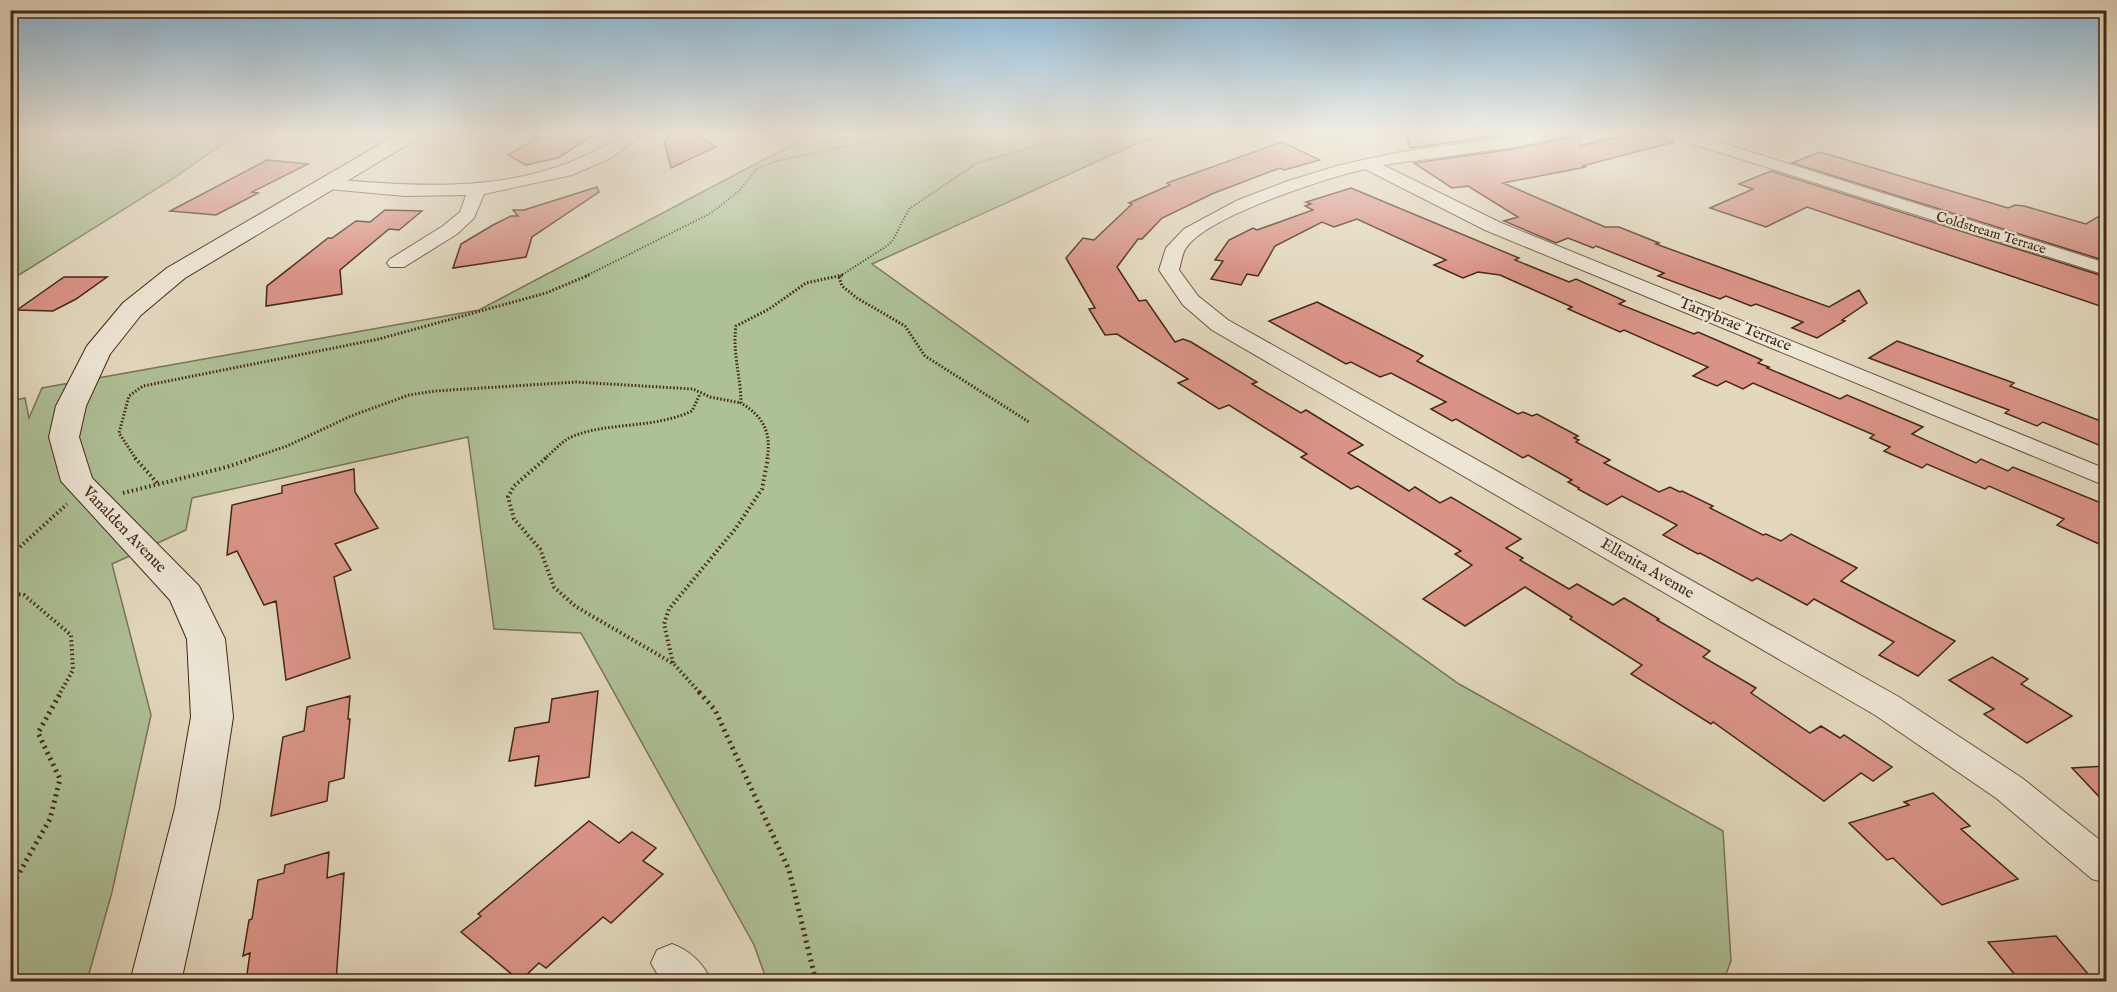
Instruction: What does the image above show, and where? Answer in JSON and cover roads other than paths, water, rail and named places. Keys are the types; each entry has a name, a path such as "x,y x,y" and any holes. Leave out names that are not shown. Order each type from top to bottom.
{"main road":[{"name":"Vanalden Avenue","path":"155,981 196,808 212,717 206,639 186,595 77,481 64,437 71,406 97,352 132,309 176,273 338,178"}],"street":[{"path":"328,184 405,191 477,190 532,178"},
{"name":"Ellenita Avenue","path":"1317,178 1287,187 1239,206 1199,228 1176,248 1169,270 1177,287 1194,308 1220,326 1887,706 2009,788 2106,867"},
{"name":"Tarrybrae Terrace","path":"1396,178 1492,225 2106,478"},
{"name":"Coldstream Terrace","path":"1818,178 2106,269"},
{"path":"397,263 450,230 468,214 477,190"}]}
